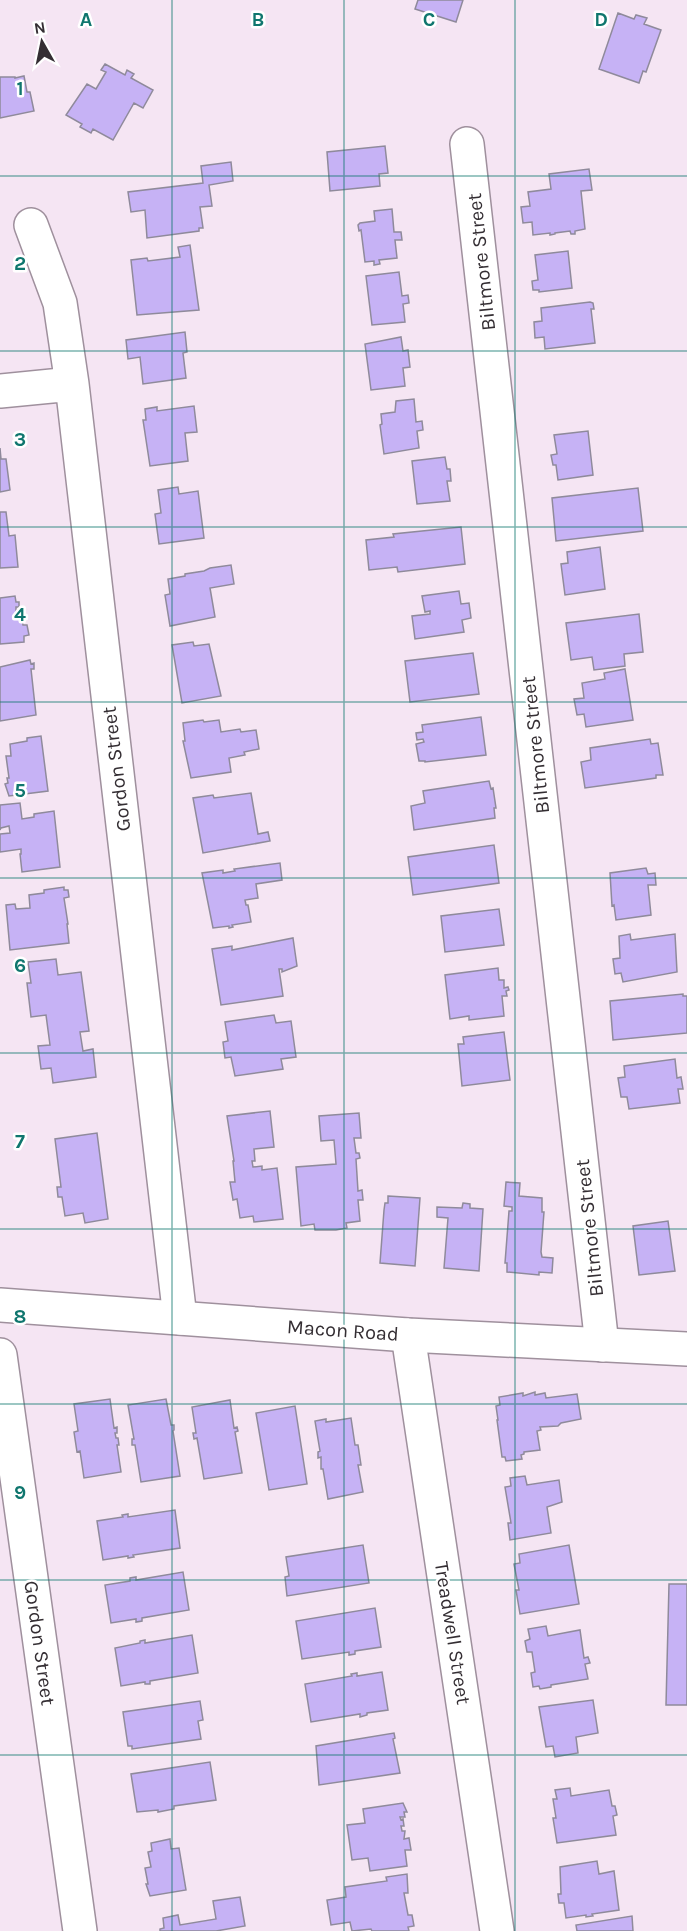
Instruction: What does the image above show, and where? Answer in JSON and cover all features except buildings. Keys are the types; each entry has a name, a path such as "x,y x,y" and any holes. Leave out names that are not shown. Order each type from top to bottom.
{"street":[{"name":"Biltmore Street","path":"467,144 602,1345"},
{"name":"Gordon Street","path":"31,225 60,303 72,384 180,1318"},
{"path":"0,391 72,384"},
{"name":"Macon Road","path":"0,1305 408,1335 687,1349"},
{"name":"Treadwell Street","path":"408,1335 497,1931"},
{"name":"Gordon Street","path":"0,1355 80,1931"}]}
